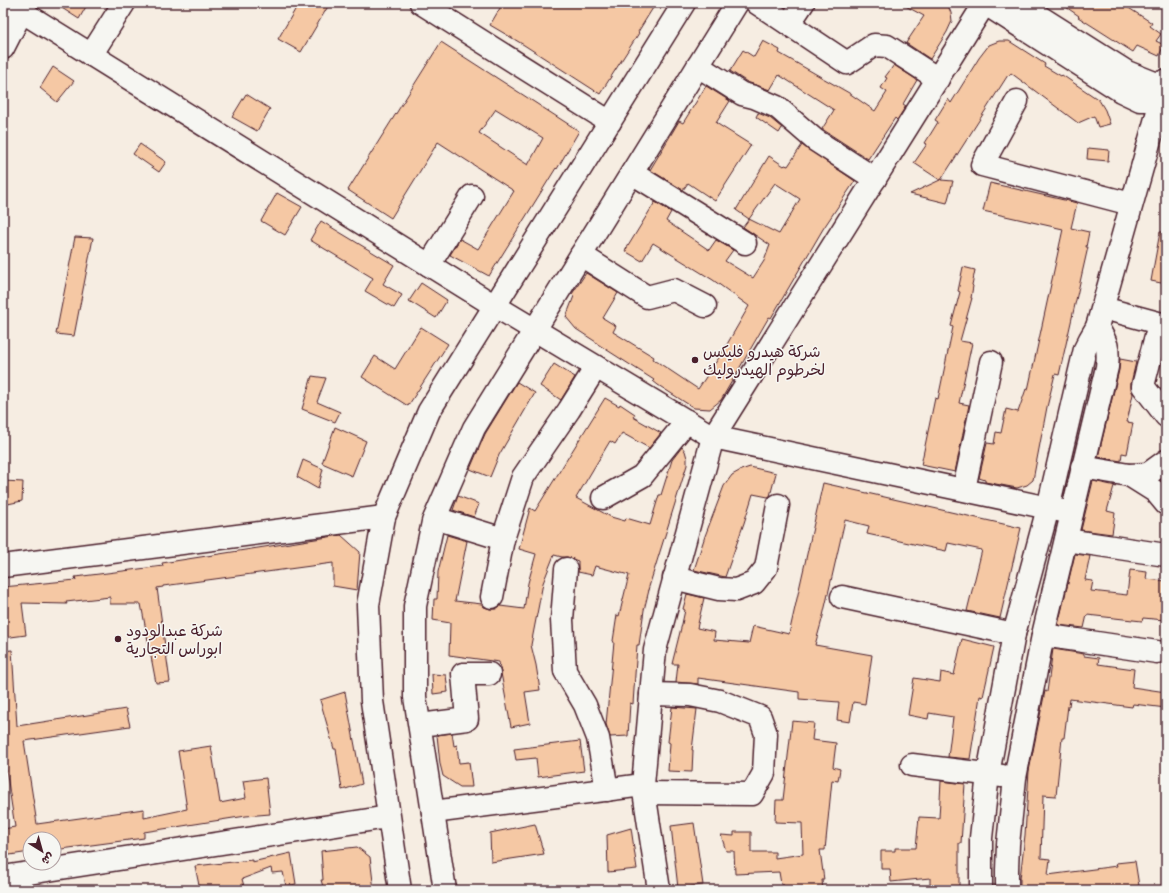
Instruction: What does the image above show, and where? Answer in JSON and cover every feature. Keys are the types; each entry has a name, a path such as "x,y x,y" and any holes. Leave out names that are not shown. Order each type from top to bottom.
{"street":[{"path":"91,54 124,3"},
{"path":"420,3 610,122"},
{"path":"400,890 372,701 368,605 384,517 429,411 684,3"},
{"path":"445,890 415,697 415,606 433,522 474,428 737,3"},
{"path":"757,3 847,63 874,46 886,46 938,79"},
{"path":"788,24 803,3"},
{"path":"659,890 644,789 655,650 713,437 938,79 984,3 1121,91 1140,100 1165,87"},
{"path":"1018,3 1127,72 1165,87"},
{"path":"3,48 13,5 495,306 713,437 1072,513"},
{"path":"698,66 742,94 754,97 777,107 815,140 875,179"},
{"path":"981,890 982,838 988,774 1014,634 1048,508 1085,349 1100,317 1165,87"},
{"path":"1017,101 982,165 1131,204"},
{"path":"632,173 746,243"},
{"path":"429,265 472,196"},
{"path":"581,255 647,297 674,290 705,306"},
{"path":"1100,317 1163,324 1143,386 1166,416"},
{"path":"1007,890 1006,870 1015,778 1042,635 1107,367 1109,353 1100,317"},
{"path":"964,489 991,362"},
{"path":"492,598 502,539 523,477 569,410 596,367"},
{"path":"603,498 642,476 687,421"},
{"path":"1082,467 1129,475 1148,474 1166,461"},
{"path":"1129,475 1156,492 1166,504"},
{"path":"674,578 719,589 736,590 754,583 766,568 778,505"},
{"path":"3,566 384,517"},
{"path":"435,518 502,539"},
{"path":"1066,540 1166,555"},
{"path":"566,569 562,620 565,671 585,705 598,738 606,790"},
{"path":"842,597 1014,634"},
{"path":"1042,635 1157,652"},
{"path":"420,725 467,719 463,674 489,674"},
{"path":"433,812 606,790 644,789 752,794 764,773 766,734 760,717 720,701 690,695 651,694"},
{"path":"912,765 1015,778"},
{"path":"3,877 388,817"}],"building":[{"path":"54,3 88,3 79,19"},
{"path":"299,3 330,3 301,52 278,39"},
{"path":"503,3 656,3 638,32 639,33 600,94 490,25"},
{"path":"900,3 947,3 952,21 930,59 906,43 924,16"},
{"path":"1060,3 1121,3 1152,23 1150,26 1161,34 1156,41 1164,45 1159,56 1137,46 1133,52 1078,17 1079,16"},
{"path":"763,41 780,50 779,53 849,93 875,111 887,92 881,88 887,78 885,77 894,65 917,80 903,104 906,106 897,120 895,118 868,159 822,129 834,110 779,75 770,90 747,82 730,71 743,50 754,57"},
{"path":"999,41 1009,41 1045,64 1044,66 1061,76 1062,75 1099,100 1105,110 1110,124 1098,127 1094,116 1078,123 1011,73 1009,76 1008,75 941,180 953,181 947,203 910,194 940,180 914,163 927,144 925,143 938,122 935,120 948,99 951,103 979,58 989,45"},
{"path":"441,42 579,131 557,169 556,168 489,276 450,255 460,239 478,249 514,191 438,142 391,218 348,190","holes":["496,109 543,138 528,165 479,133"]},
{"path":"53,67 74,81 57,102 40,88"},
{"path":"706,86 730,101 716,123 751,145 715,201 688,183 683,190 650,170 679,121 683,123"},
{"path":"246,94 270,109 257,131 232,117"},
{"path":"758,113 770,118 782,128 779,133 756,117"},
{"path":"140,144 166,162 159,172 133,154"},
{"path":"802,145 855,181 823,229 771,318 769,317 721,400 710,409 694,408 658,385 653,381 654,380 576,329 566,317 574,296 572,294 586,273 618,293 603,318 616,326 613,332 654,357 653,359 698,389 722,353 749,306 713,280 653,243 642,261 625,251 655,202 671,212 666,221 709,250 716,240 733,250 725,261 753,278 764,261 770,245 743,227 749,219 736,210 769,156 784,166 788,166","holes":["775,183 800,199 779,234 749,219"]},
{"path":"1088,148 1109,150 1108,161 1087,159"},
{"path":"990,183 1077,203 1071,228 1089,232 1086,247 1088,247 1059,375 1055,374 1047,407 1033,480 1027,485 1017,488 985,482 985,480 979,478 987,443 994,444 996,432 1001,433 1006,409 1018,412 1026,389 1028,390 1063,229 983,211"},
{"path":"277,193 302,207 285,235 261,221"},
{"path":"321,221 394,265 383,284 402,295 394,308 365,291 373,278 310,240"},
{"path":"1160,232 1166,232 1166,284 1151,281"},
{"path":"75,237 93,238 74,336 56,334"},
{"path":"963,267 975,270 972,285 972,298 960,341 972,343 959,403 969,405 955,472 921,465 935,398 938,399 953,327 951,326 960,292 958,291"},
{"path":"421,283 447,300 436,318 409,301"},
{"path":"421,327 448,344 408,406 362,377 375,356 395,369"},
{"path":"1120,359 1136,362 1131,383 1133,394 1127,422 1133,423 1127,454 1122,453 1121,461 1098,457 1119,370"},
{"path":"554,364 575,377 561,400 540,386"},
{"path":"312,376 326,378 317,402 340,412 335,422 302,409"},
{"path":"517,382 535,393 499,455 490,477 470,469 485,434"},
{"path":"605,398 619,406 620,404 635,414 633,417 661,433 649,448 622,433 615,444 610,441 576,498 611,517 625,521 626,518 650,525 672,460 682,447 687,458 687,465 648,590 639,645 637,645 633,704 630,703 628,736 610,737 606,724 613,641 617,615 619,616 629,575 595,566 592,575 578,572 578,561 567,557 554,555 543,583 531,645 540,690 525,692 530,723 511,727 499,662 449,655 450,623 433,620 434,599 437,599 438,572 447,535 467,541 455,601 482,604 484,607 490,609 496,609 500,606 524,609 528,583 536,554 519,549 530,508 535,511"},
{"path":"335,427 366,441 352,476 322,463"},
{"path":"303,460 323,469 318,489 297,477"},
{"path":"750,467 776,473 770,496 768,497 753,494 725,577 694,570 724,486 732,475"},
{"path":"3,481 23,482 22,501 3,505"},
{"path":"1093,481 1116,486 1114,486 1107,511 1115,513 1112,534 1081,530"},
{"path":"823,483 1021,528 1000,618 967,611 982,550 948,543 946,551 867,534 869,526 845,520 815,645 872,655 865,704 853,702 850,722 837,720 839,702 799,699 799,692 698,678 698,684 676,682 678,664 672,664 685,610 683,609 687,594 704,598 697,628 715,632 714,640 749,643 753,626 789,634"},
{"path":"458,496 479,504 474,517 453,510"},
{"path":"341,535 360,552 357,590 333,586 333,563 157,588 170,682 156,683 141,604 110,604 110,597 66,602 67,604 22,603 26,635 3,638 3,587 76,580 75,577 163,566 162,563"},
{"path":"1075,554 1090,556 1085,580 1093,581 1091,591 1127,595 1130,570 1147,572 1146,579 1166,581 1165,620 1143,618 1142,621 1087,615 1084,628 1058,625"},
{"path":"962,639 994,647 983,697 980,696 970,759 948,757 953,717 929,713 928,719 908,715 914,678 940,682 941,672 954,675"},
{"path":"1053,649 1099,658 1098,664 1134,669 1132,687 1166,692 1166,708 1133,704 1132,707 1070,699 1064,738 1062,738 1056,796 1043,795 1041,858 1050,859 1048,875 1117,866 1116,863 1135,861 1139,886 1113,890 1020,890 1029,771 1045,691 1047,692"},
{"path":"12,650 17,726 126,709 130,726 24,741 37,824 144,809 144,818 187,809 178,751 211,746 220,803 246,798 243,781 266,778 270,814 246,816 144,832 144,838 62,849 62,831 22,831 22,853 3,856 3,829 15,827 3,749 3,651"},
{"path":"432,674 446,675 448,692 433,694"},
{"path":"345,692 362,784 342,790 336,749 334,749 320,700"},
{"path":"672,707 697,709 692,750 692,772 668,771 670,743 668,742"},
{"path":"792,721 814,723 812,740 836,743 833,767 840,769 838,781 832,780 825,850 820,850 824,880 822,880 823,890 784,890 783,884 781,884 779,872 735,874 734,851 726,851 721,835 734,836 734,832 751,832 751,852 775,852 775,858 803,854 802,823 775,822 776,800 783,800"},
{"path":"452,733 454,746 457,745 459,763 469,762 472,787 460,787 443,776 440,764 437,735"},
{"path":"580,741 584,771 538,777 536,758 516,760 514,749"},
{"path":"941,781 965,784 961,843 959,843 959,890 930,890 930,878 891,882 890,869 881,869 881,851 895,851 895,848 916,848 919,817 939,818"},
{"path":"694,823 703,885 678,888 671,826"},
{"path":"535,824 544,854 491,862 490,833"},
{"path":"631,828 637,869 608,872 607,835"},
{"path":"357,847 370,857 374,890 324,890 321,880 323,880 321,851"},
{"path":"291,853 296,884 286,886 283,872 272,873 271,868 242,879 245,890 200,890 195,866 252,860 252,862"}],"place":[{"name":"شركة هيدرو فليكس لخرطوم الهيدروليك","path":"695,360"},
{"name":"شركة عبدالودود ابوراس التجارية","path":"118,639"}]}
